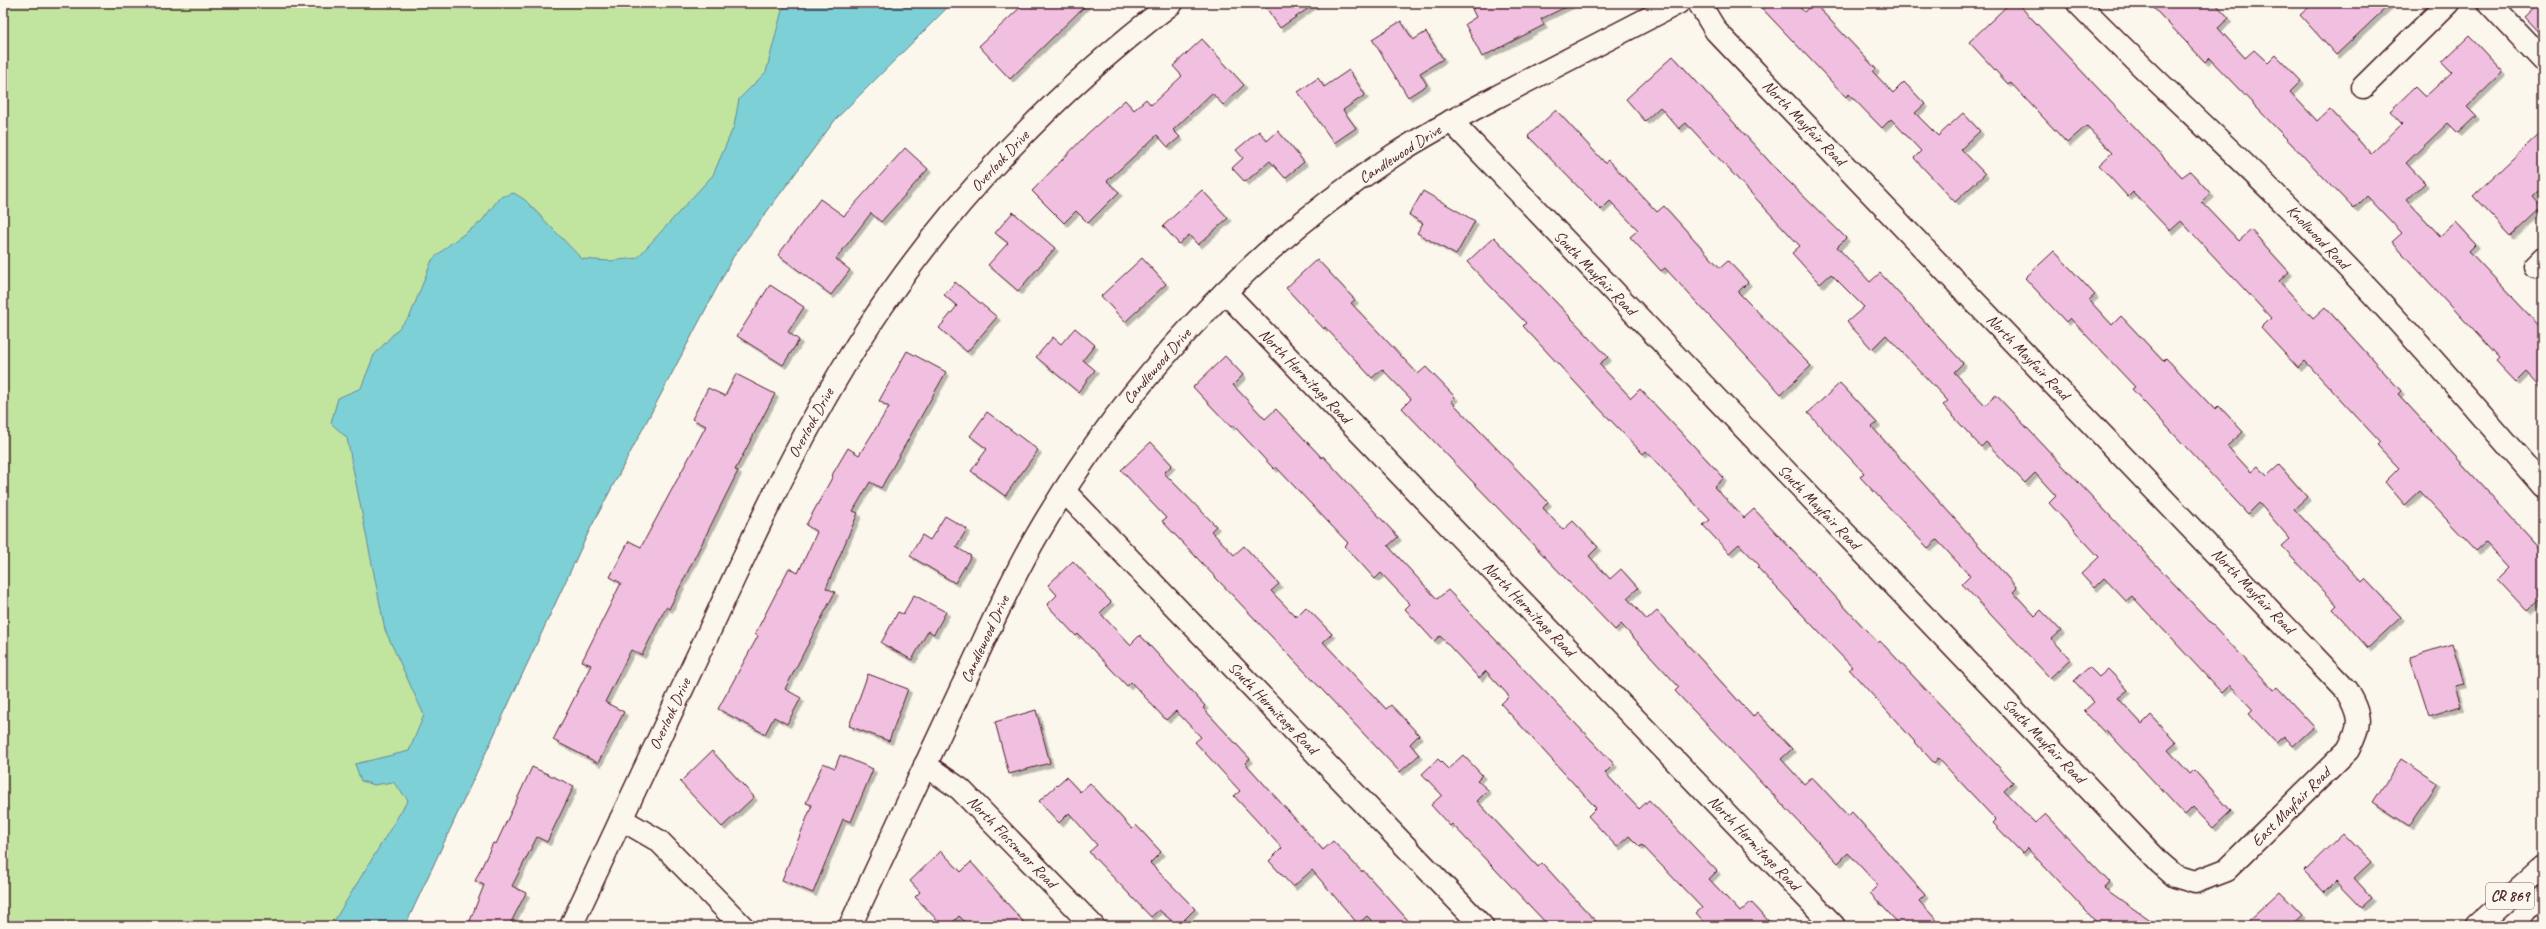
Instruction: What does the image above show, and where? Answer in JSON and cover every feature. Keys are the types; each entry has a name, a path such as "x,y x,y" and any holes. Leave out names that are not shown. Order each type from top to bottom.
{"street":[{"name":"Overlook Drive","path":"571,926 776,487 818,408 867,328 912,263 1001,159 1073,86 1134,32 1172,3"},
{"name":"Candlewood Drive","path":"850,926 1014,577 1064,491 1117,413 1139,386 1225,292 1284,239 1338,195 1394,155 1451,121 1678,3"},
{"name":"North Mayfair Road","path":"1699,3 1716,31 2332,673 2346,690 2358,710"},
{"name":"Knollwood Road","path":"2078,3 2127,54 2289,207 2373,294 2543,486"},
{"path":"2363,87 2448,3"},
{"path":"2489,3 2543,60"},
{"name":"South Mayfair Road","path":"1451,121 2160,863 2175,876 2196,882"},
{"name":"North Hermitage Road","path":"1225,292 1834,926"},
{"name":"South Hermitage Road","path":"1064,491 1482,926"},
{"name":"East Mayfair Road","path":"2196,882 2226,870 2348,750 2358,731 2358,710"},
{"name":"North Flossmoor Road","path":"926,765 960,789 1093,926"},
{"path":"621,819 659,841 742,926"},
{"name":"CR 869","path":"2477,926 2543,867"}],"green space":[{"path":"3,3 952,3 835,120 733,257 589,531 405,926 3,926"}],"water":[{"path":"789,3 952,3 835,120 733,257 589,531 405,926 331,926 408,800 393,782 374,785 361,781 355,764 409,751 424,715 385,630 347,438 331,423 338,398 361,388 374,355 410,316 432,260 450,244 481,222 500,197 514,193 525,200 582,259 609,261 637,258 713,175 734,126 739,99 766,72 782,10"}],"building":[{"path":"1025,3 1088,3 1010,79 979,46"},
{"path":"1263,3 1316,3 1280,28"},
{"path":"1485,3 1574,3 1541,19 1544,25 1482,57 1465,24 1476,17 1472,9"},
{"path":"1757,3 1796,3 1804,12 1814,3 1876,69 1873,72 1893,93 1904,82 1925,104 1915,113 1938,136 1963,113 1980,131 1961,149 1985,174 1955,202 1914,158 1921,151 1891,119 1882,128 1849,94 1846,97"},
{"path":"2010,3 2017,3 2182,177 2190,171 2211,194 2202,202 2239,241 2251,230 2289,272 2279,281 2313,318 2325,307 2401,391 2398,394 2543,552 2543,596 2527,611 2497,579 2508,568 2485,543 2476,551 2420,491 2405,505 2385,482 2399,468 2377,445 2380,442 2305,361 2298,368 2261,328 2271,318 2181,221 2170,231 2133,192 2128,197 2099,165 2112,153 2086,126 2067,143 2010,82 2008,84 1969,42"},
{"path":"2149,3 2215,3 2229,18 2218,28 2245,58 2254,50 2268,63 2276,55 2301,81 2290,92 2317,121 2330,109 2371,154 2402,124 2390,111 2415,87 2425,97 2452,72 2442,62 2469,36 2503,72 2467,107 2476,116 2458,133 2448,123 2406,163 2425,183 2407,200 2440,236 2456,222 2476,244 2469,251 2543,330 2543,390 2526,372 2516,382 2496,361 2499,358 2392,242 2402,233 2367,196 2354,209 2209,58 2205,62"},
{"path":"2314,3 2391,3 2336,55 2300,15"},
{"path":"2539,3 2543,3 2543,37 2524,17"},
{"path":"1401,21 1413,40 1426,32 1443,59 1420,73 1427,85 1408,97 1372,39"},
{"path":"1202,39 1244,85 1223,105 1212,93 1173,130 1180,137 1168,147 1157,135 1107,181 1119,192 1088,223 1076,211 1064,223 1032,191 1087,134 1125,100 1134,110 1146,99 1151,105 1182,76 1173,66"},
{"path":"1673,56 1777,170 1846,238 1837,247 1870,282 1880,273 1963,363 1954,372 1985,405 1996,395 2274,690 2277,687 2314,727 2293,746 2284,736 2276,743 2249,714 2253,710 2230,685 2222,693 2132,596 2126,601 2104,578 2094,588 2081,574 2099,557 2049,503 2056,496 2035,473 2025,483 1986,442 1981,447 1943,405 1948,401 1886,335 1872,349 1847,322 1864,307 1831,274 1820,284 1792,253 1800,246 1686,123 1679,129 1660,107 1645,121 1626,99"},
{"path":"1349,70 1365,95 1343,110 1356,128 1334,143 1298,92 1318,78 1324,87"},
{"path":"1556,110 1605,163 1608,160 1657,212 1664,206 1720,268 1728,261 1748,282 1738,292 1811,366 1781,394 1665,268 1661,271 1630,237 1638,230 1610,201 1601,210 1528,136"},
{"path":"2543,130 2543,185 2532,196 2542,207 2511,236 2473,196"},
{"path":"1259,131 1267,141 1278,131 1304,162 1285,178 1270,161 1245,182 1232,168 1243,158 1236,150"},
{"path":"905,148 928,169 881,222 871,213 836,259 850,270 831,295 778,255 820,199 844,216"},
{"path":"1202,190 1228,218 1198,245 1189,235 1179,244 1163,226"},
{"path":"1423,191 1475,221 1456,255 1417,233 1423,223 1409,215"},
{"path":"1013,212 1055,248 1018,291 988,265 1008,243 995,233"},
{"path":"1494,237 1608,357 1599,364 1631,398 1640,389 1724,478 1714,487 1744,518 1754,509 1878,643 1880,641 2013,782 2004,791 2035,823 2045,814 2109,882 2104,888 2158,926 2100,926 2027,848 2022,853 1993,823 1996,820 1938,758 1934,763 1849,669 1852,667 1757,567 1759,565 1739,544 1729,553 1703,525 1710,520 1646,451 1643,454 1597,406 1523,326 1526,323 1467,262"},
{"path":"2054,251 2095,295 2089,300 2112,325 2121,316 2163,361 2166,358 2215,410 2219,406 2243,432 2227,446 2251,472 2258,466 2267,476 2279,465 2307,497 2294,509 2362,582 2365,579 2401,617 2368,648 2333,609 2337,605 2282,546 2290,539 2259,503 2248,514 2132,389 2135,387 2070,318 2066,322 2025,278"},
{"path":"1142,258 1166,284 1125,322 1101,296"},
{"path":"1317,259 1355,300 1351,303 1418,374 1426,367 1455,397 1451,401 1548,502 1543,508 1563,530 1573,521 1598,547 1589,556 1610,579 1621,569 1638,588 1627,598 1647,620 1657,611 1753,717 1757,712 1792,749 1781,759 1804,784 1812,777 1848,816 1852,812 1925,895 1919,901 1942,926 1901,926 1870,893 1878,885 1848,853 1838,863 1675,691 1679,687 1621,624 1615,630 1402,408 1411,399 1382,369 1372,378 1325,327 1324,329 1286,288"},
{"path":"955,282 997,317 967,352 939,328 957,306 944,295"},
{"path":"770,285 804,307 788,332 799,340 783,365 737,336"},
{"path":"1075,328 1095,345 1083,360 1095,370 1078,392 1036,357 1053,337 1061,344"},
{"path":"907,351 946,372 881,488 870,482 853,511 858,513 826,588 835,592 785,689 801,698 787,724 774,717 765,734 718,709 758,636 755,634 789,568 798,573 817,532 806,525 833,476 832,475 848,448 859,455 889,407 879,401"},
{"path":"1225,356 1243,375 1233,385 1265,419 1276,409 1322,458 1323,456 1398,537 1388,546 1437,599 1448,590 1614,764 1605,773 1639,809 1649,800 1717,871 1709,879 1740,912 1751,902 1773,926 1708,926 1696,913 1702,908 1642,845 1640,847 1629,836 1617,847 1588,816 1596,808 1501,704 1509,696 1486,671 1479,678 1440,636 1434,641 1405,609 1410,604 1381,573 1375,579 1345,546 1348,543 1276,467 1274,469 1233,425 1231,427 1193,387"},
{"path":"736,374 775,394 735,470 738,471 669,609 666,607 642,655 631,650 605,702 624,712 598,763 553,740 591,665 582,661 621,583 610,577 629,541 641,547 706,426 692,419 708,388 725,396"},
{"path":"1840,383 1877,423 1872,427 2017,588 2013,592 2035,616 2041,610 2061,631 2052,639 2070,659 2050,678 1962,584 1970,576 1937,540 1928,548 1860,477 1864,473 1808,413"},
{"path":"987,412 1038,450 1005,496 971,471 987,449 970,436"},
{"path":"1151,442 1172,465 1164,473 1216,526 1211,531 1234,555 1244,546 1279,584 1271,591 1296,617 1306,607 1332,634 1323,642 1386,709 1391,705 1419,735 1410,744 1419,755 1400,772 1162,521 1166,518 1121,470"},
{"path":"945,516 967,529 956,547 971,556 955,583 910,556 922,535 930,540"},
{"path":"1073,561 1111,602 1100,613 1130,645 1140,635 1205,706 1203,708 1250,759 1245,763 1323,850 1333,841 1362,872 1363,870 1413,926 1377,926 1367,916 1358,924 1312,870 1293,887 1269,861 1282,848 1234,796 1240,791 1195,742 1201,737 1176,711 1166,720 1131,682 1127,686 1078,634 1076,636 1047,605 1057,595 1048,585"},
{"path":"914,595 946,612 934,634 928,631 912,660 881,643 898,612 903,614"},
{"path":"2452,644 2464,684 2455,686 2461,706 2429,716 2410,657"},
{"path":"2089,667 2099,677 2108,669 2128,690 2118,698 2142,724 2151,715 2176,743 2168,750 2190,774 2194,770 2231,811 2213,828 2193,807 2185,815 2106,730 2104,732 2084,711 2094,702 2074,681"},
{"path":"868,674 908,689 889,741 849,726"},
{"path":"1036,710 1050,763 1009,774 995,722"},
{"path":"712,751 754,797 722,827 680,782"},
{"path":"840,755 873,769 851,822 843,819 813,893 782,880 812,805 806,803 823,763 835,768"},
{"path":"1463,755 1482,775 1477,780 1488,790 1477,801 1538,867 1542,863 1600,926 1549,926 1452,824 1450,826 1431,805 1442,795 1422,774 1438,759 1448,769"},
{"path":"2401,759 2438,783 2409,826 2373,802"},
{"path":"532,767 574,786 547,842 537,837 512,886 526,893 509,926 468,926 484,885 475,881 493,843 496,844"},
{"path":"1066,777 1080,792 1090,783 1132,829 1136,825 1161,852 1150,863 1195,909 1178,926 1159,910 1151,917 1089,852 1097,845 1069,813 1059,823 1039,801"},
{"path":"2343,833 2371,862 2354,878 2372,898 2361,908 2335,881 2324,892 2304,871"},
{"path":"941,851 961,872 971,862 1027,926 969,926 959,916 949,926 943,926 915,897 920,892 910,881"},
{"path":"2280,892 2302,915 2290,926 2243,926"}]}
